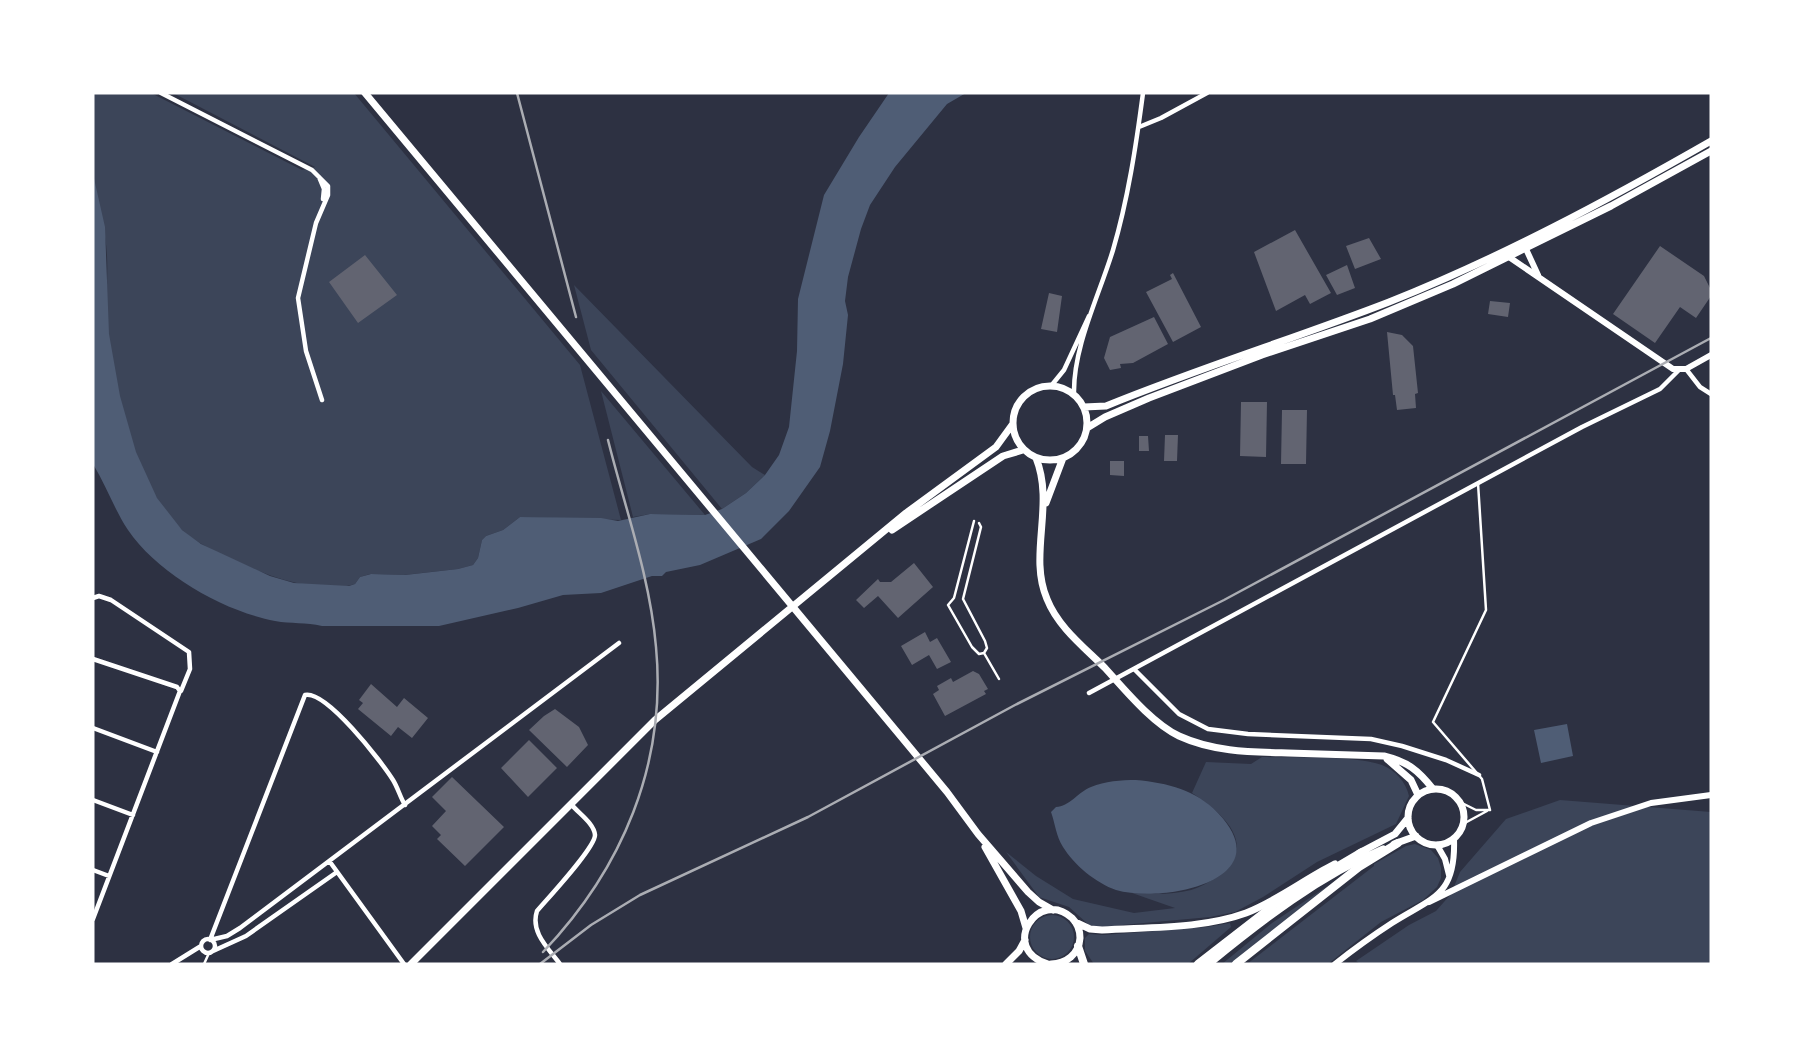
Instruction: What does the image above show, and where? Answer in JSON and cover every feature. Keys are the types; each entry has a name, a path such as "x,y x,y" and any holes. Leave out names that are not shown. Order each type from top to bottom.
{"highway":[{"path":"1236,964 1359,867 1398,842"},
{"path":"1198,964 1279,901 1362,852"},
{"path":"1078,946 1084,964"}],"main road":[{"path":"365,93 947,792 978,834 1033,898 1054,910"},
{"path":"1084,407 1106,406 1402,296 1538,233 1711,141"},
{"path":"1087,428 1149,398 1262,355 1370,319 1453,284 1526,249 1711,151"},
{"path":"411,964 655,720 906,513 996,447 1012,425 1016,408 1025,395 1032,390 1051,386 1074,394 1084,407 1087,428 1078,448 1063,458 1045,461 1023,450 1012,425"},
{"path":"874,541 1003,456 1023,450"},
{"path":"1036,458 1042,474 1045,507 1040,566 1046,598 1061,623 1151,715 1177,735 1230,751 1384,756 1403,760 1421,774 1433,789"},
{"path":"1045,507 1063,458"},
{"path":"1384,756 1398,766 1418,795"},
{"path":"1026,928 1034,917 1046,910 1062,911 1075,922 1090,929 1102,930 1232,917 1258,908 1311,876 1395,834 1408,818 1412,803 1418,795 1433,789 1449,792 1460,802 1464,815 1463,824 1454,839 1437,845 1426,843 1416,836 1410,828 1408,818"},
{"path":"978,834 1021,911 1026,928 1025,940 1019,951 1006,964"},
{"path":"1209,964 1285,904 1317,883 1362,858 1416,836"},
{"path":"1025,940 1032,956 1050,964 1058,964 1074,954 1078,946 1080,938 1075,922"}],"street":[{"path":"161,93 317,173 324,188 322,203 298,298 306,351 322,400"},
{"path":"1074,394 1073,373 1113,249 1131,178 1143,93"},
{"path":"1139,127 1207,93"},
{"path":"1526,249 1540,279"},
{"path":"1509,257 1664,363 1682,370 1711,394"},
{"path":"1051,386 1064,370 1097,299"},
{"path":"1089,693 1582,427 1660,389 1682,370 1711,355"},
{"path":"93,598 99,596 111,600 188,652 191,669 180,691 93,919"},
{"path":"172,964 205,940 227,936 240,928 619,643"},
{"path":"93,659 177,687 180,691"},
{"path":"1134,668 1179,714 1208,729 1248,734 1371,739 1402,746 1479,775"},
{"path":"210,940 304,695 309,693 322,699 338,714 386,769 405,805"},
{"path":"93,728 157,752"},
{"path":"1335,964 1386,927 1429,902 1591,822 1651,803 1711,795"},
{"path":"93,800 133,815"},
{"path":"560,964 539,936 535,922 537,911 587,852 595,835 570,804"},
{"path":"1429,902 1439,894 1449,875 1454,858 1454,839"},
{"path":"1437,845 1446,859 1449,875"},
{"path":"330,862 404,964"},
{"path":"93,870 109,876"},
{"path":"201,945 203,951 211,952 246,936 337,872"},
{"path":"210,940 214,945 211,952"}],"lane":[{"path":"1478,483 1486,610 1433,722 1482,779 1490,810"},
{"path":"974,521 954,598 948,605 972,647 979,654 984,653"},
{"path":"979,523 981,527 963,599 985,641 987,648 984,653"},
{"path":"954,598 963,599"},
{"path":"984,653 999,679"},
{"path":"1460,802 1476,810 1490,810"},
{"path":"1463,824 1490,810"},
{"path":"205,964 211,952"}],"shaded area":[{"path":"93,93 151,93 302,170 315,167 173,93 354,93 580,365 621,520 520,517 503,530 482,540 478,558 473,565 404,575 370,574 360,577 355,584 343,587 303,584 263,573 216,552 182,530 165,511 138,460 119,399 109,339 106,245 93,172"},
{"path":"889,93 966,93 947,104 895,167 870,205 848,277 845,301 848,315 843,364 820,467 789,511 761,539 700,565 666,572 662,576 652,576 601,593 563,595 439,626 322,626 255,616 234,609 193,588 156,561 128,530 118,514 93,464 93,174 105,227 109,334 120,396 136,452 157,498 182,530 201,544 270,576 294,583 349,586 355,584 360,577 371,574 405,575 473,565 478,558 482,540 503,530 520,517 601,518 618,521 650,514 705,515 722,509 746,493 765,475 779,455 789,427 797,351 798,299 824,195"},
{"path":"574,285 752,467 765,475 746,493 722,509 591,350"},
{"path":"601,391 705,515 650,514 633,517"},
{"path":"1567,724 1573,756 1541,763 1534,730"},
{"path":"1262,757 1340,758 1382,765 1403,781 1409,796 1396,824 1317,862 1235,912 1210,917 1100,927 1089,925 1069,907 1039,897 1006,852 1036,876 1073,899 1134,913 1175,908 1132,893 1154,894 1195,889 1219,875 1231,863 1236,852 1236,840 1224,819 1192,793 1206,762 1251,764"},
{"path":"1136,780 1159,783 1191,793 1218,813 1234,836 1236,855 1227,870 1209,882 1186,889 1137,893 1108,887 1079,867 1061,843 1051,812 1096,785"},
{"path":"1560,800 1711,812 1711,964 1360,964 1356,961 1409,925 1436,911 1451,894 1460,872 1506,819"},
{"path":"1415,844 1431,850 1438,858 1441,868 1437,887 1423,900 1381,922 1328,964 1247,964 1374,864 1406,846"},
{"path":"1329,885 1231,964 1222,964 1272,923"},
{"path":"1052,915 1067,922 1074,937 1067,952 1052,959 1037,952 1030,937 1037,922"},
{"path":"1230,923 1231,927 1188,964 1094,964 1085,951 1085,938 1089,934 1207,927"}],"building":[{"path":"1295,230 1331,293 1310,304 1305,295 1276,311 1254,252"},
{"path":"1369,238 1381,259 1355,269 1346,246"},
{"path":"1660,246 1704,276 1711,296 1696,318 1680,307 1655,343 1613,314"},
{"path":"365,255 397,295 358,323 329,282"},
{"path":"1347,265 1355,288 1337,295 1326,275"},
{"path":"1173,273 1201,327 1173,342 1146,292 1172,279 1170,275"},
{"path":"1049,293 1062,296 1057,332 1041,329"},
{"path":"1490,301 1510,303 1508,317 1488,314"},
{"path":"1154,317 1168,344 1133,363 1120,364 1121,368 1110,370 1104,358 1110,337"},
{"path":"1387,332 1402,335 1413,346 1418,393 1415,394 1416,408 1397,410"},
{"path":"1241,402 1267,402 1266,457 1240,456"},
{"path":"1282,410 1307,410 1306,464 1281,464"},
{"path":"1165,435 1178,435 1177,461 1164,461"},
{"path":"1139,436 1148,436 1149,451 1139,451"},
{"path":"1110,461 1124,461 1124,476 1110,475"},
{"path":"914,563 933,587 898,618 878,596 864,608 856,600 878,579 880,582 891,582"},
{"path":"925,632 930,642 937,638 951,662 937,669 929,655 912,665 901,646"},
{"path":"973,671 979,674 988,689 984,691 986,694 945,716 933,694 939,690 937,686 951,678 953,682"},
{"path":"371,684 397,707 404,698 428,718 412,738 398,727 391,736 358,709 363,703 359,700"},
{"path":"555,709 579,727 588,745 567,767 529,730"},
{"path":"529,740 557,768 528,797 501,768"},
{"path":"452,777 504,827 465,866 437,839 441,835 432,826 446,811 432,797"}],"railway":[{"path":"517,93 576,317"},
{"path":"540,964 591,925 640,895 808,817 1015,705 1224,600 1711,338"},
{"path":"543,952 596,886 616,850 646,773 654,732 658,690 653,621 643,569 608,440"}]}
